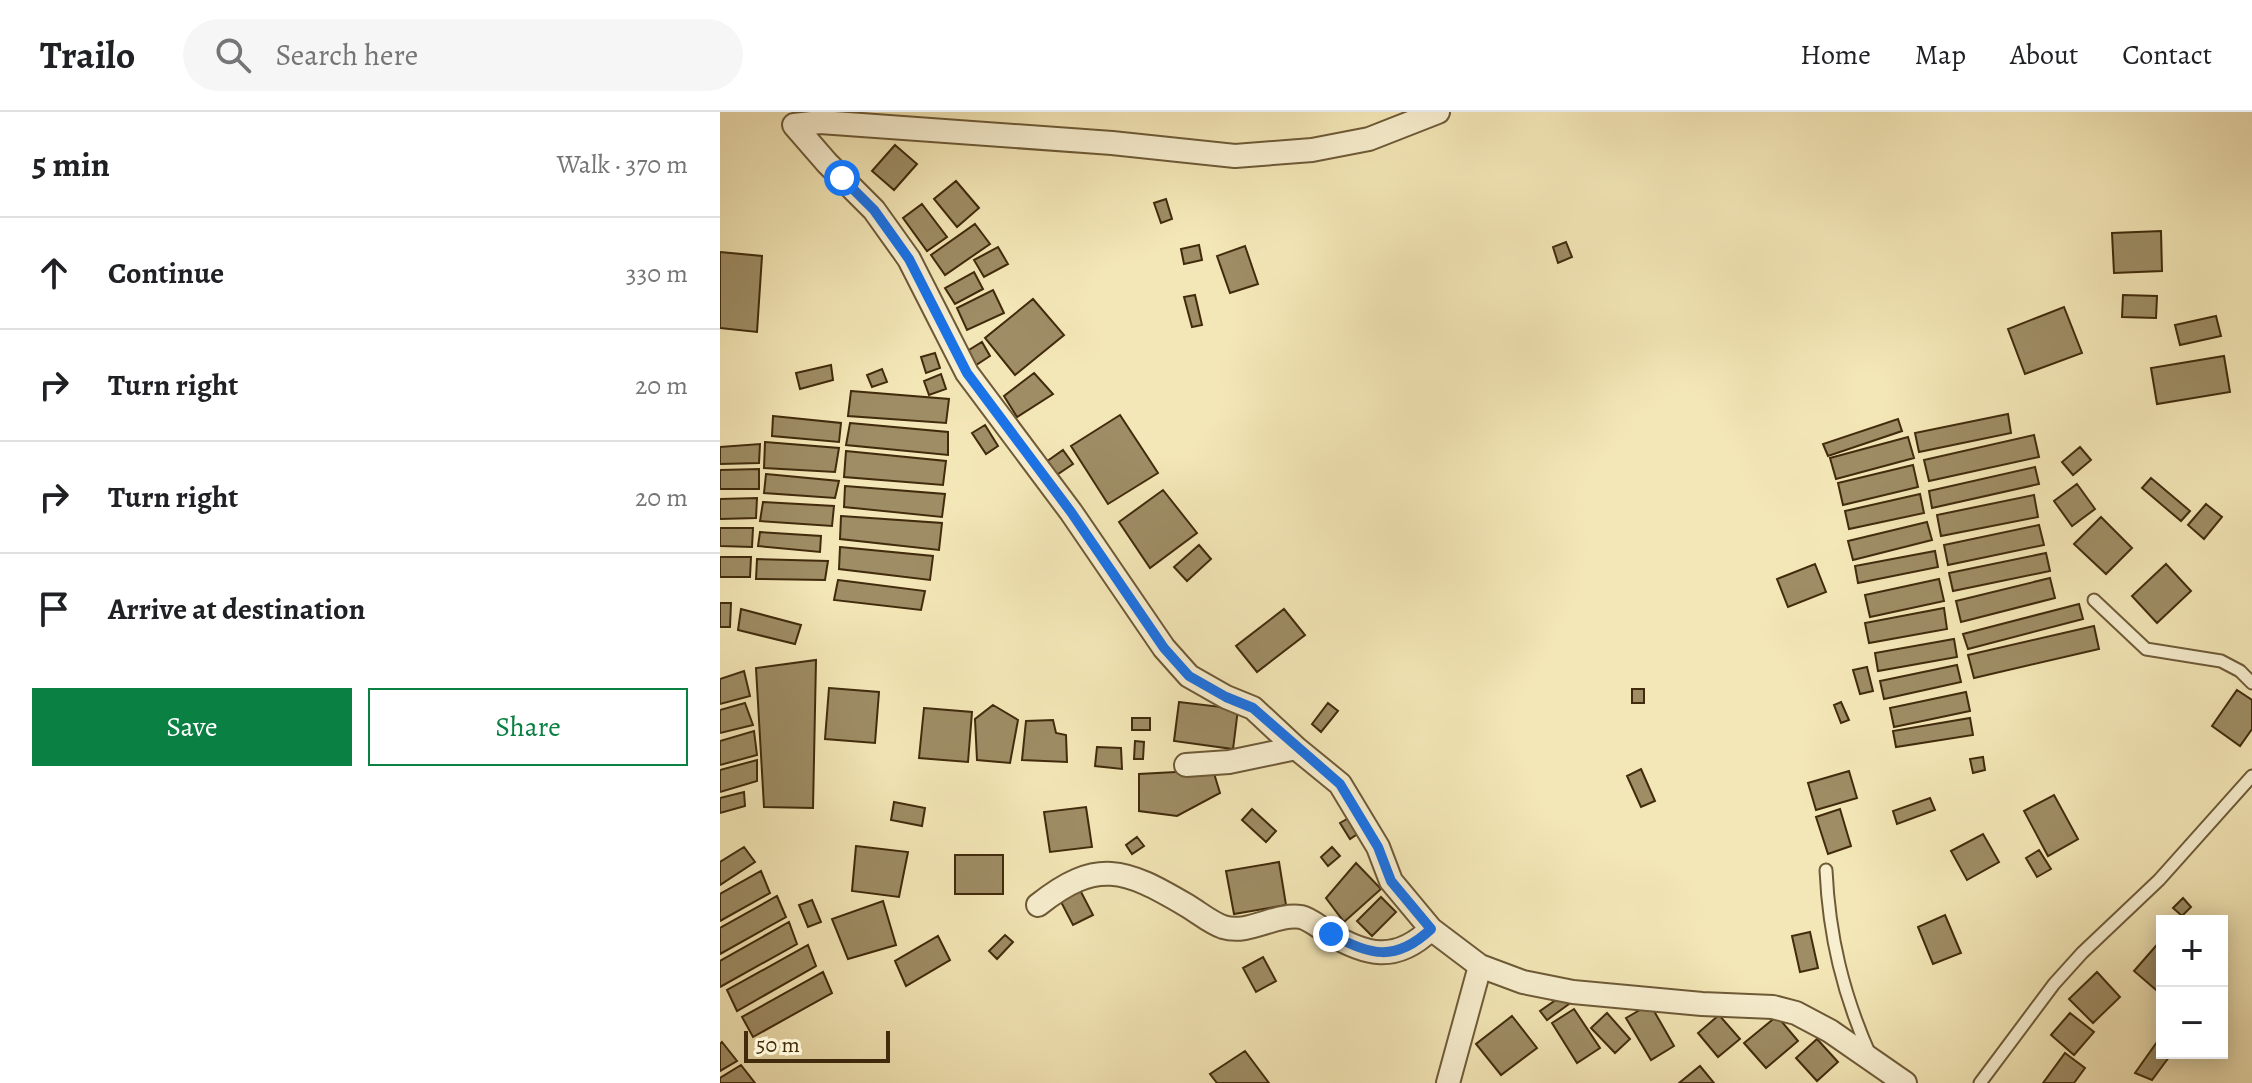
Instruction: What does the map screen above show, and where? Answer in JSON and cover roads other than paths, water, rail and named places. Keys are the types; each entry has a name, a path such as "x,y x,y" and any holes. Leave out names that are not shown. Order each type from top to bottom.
{"street":[{"path":"786,118 1235,156 1312,150 1369,139 1438,112"},
{"path":"786,118 874,210 909,259 967,373 1071,512 1164,648 1189,676 1253,708 1340,784 1378,847 1391,881 1431,929 1480,966 1523,982 1573,992 1773,1007 1796,1013 1830,1031 1905,1083"},
{"path":"1186,765 1229,762 1296,748"},
{"path":"1038,905 1065,884 1085,876 1112,872 1142,881 1222,926 1241,928 1277,919 1304,917 1357,949 1372,953 1399,950 1417,943 1431,929"},
{"path":"1448,1083 1480,966"}],"lane":[{"path":"2094,600 2146,649 2221,661 2240,671 2252,683"},
{"path":"1980,1083 2054,984 2159,880 2252,776"},
{"path":"1826,870 1828,909 1840,974 1856,1024 1872,1060"}]}
